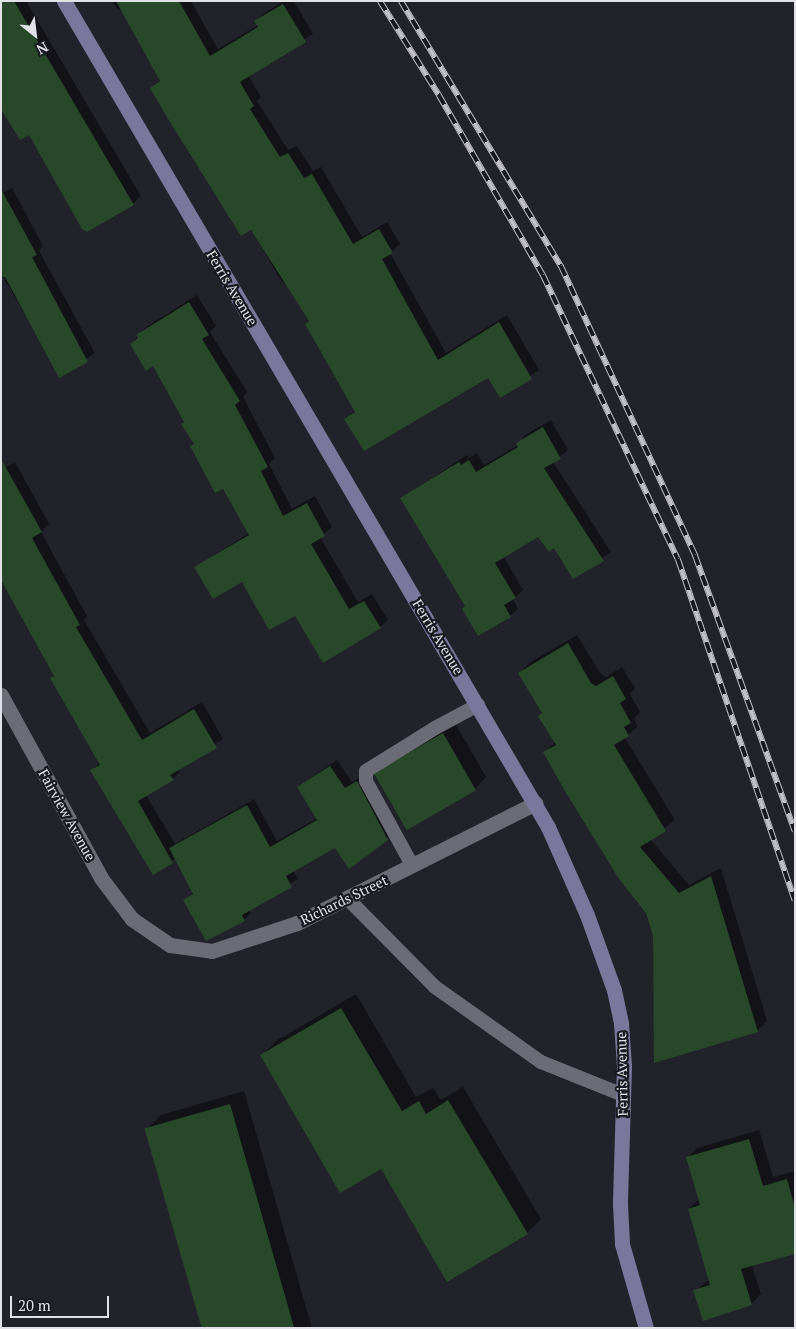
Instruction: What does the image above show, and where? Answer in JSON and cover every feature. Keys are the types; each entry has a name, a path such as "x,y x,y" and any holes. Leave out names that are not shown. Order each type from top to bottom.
{"street":[{"name":"Ferris Avenue","path":"64,1 536,803 586,915 614,990 621,1022 623,1095 622,1244 642,1327"},
{"name":"Fairview Avenue","path":"1,695 101,878 132,919 144,927"},
{"name":"Richards Street","path":"144,927 170,945 212,951 296,923 536,803"}],"lane":[{"path":"412,866 366,781 366,772 371,766 478,705"},
{"path":"348,898 434,987 540,1062 623,1095"}],"building":[{"path":"1,1 14,1 134,205 87,232 82,229 29,135 20,140 1,109"},
{"path":"116,1 179,1 210,56 258,27 254,21 283,4 306,42 240,82 254,106 250,109 280,157 288,153 304,178 312,174 353,244 379,229 393,253 382,259 438,360 499,322 532,379 500,398 488,378 364,451 344,419 355,412 305,324 309,321 251,230 241,236 167,117 150,88 160,81"},
{"path":"1,189 37,255 32,257 88,362 59,378 5,277 1,277"},
{"path":"189,302 209,335 202,339 240,401 235,405 268,467 261,471 283,516 307,503 325,536 311,544 349,609 364,601 381,628 323,663 295,616 269,630 242,582 213,599 194,567 249,535 223,489 215,493 190,446 194,444 181,424 184,422 153,366 146,371 130,344 138,338 136,335"},
{"path":"543,427 561,459 544,468 604,561 573,579 554,548 549,552 538,537 495,563 516,598 504,605 511,617 478,636 462,609 465,606 400,498 459,462 461,465 469,460 476,472 518,447 516,443"},
{"path":"1,459 42,532 32,538 80,625 76,627 142,740 194,709 217,748 170,775 174,780 138,801 173,863 153,875 90,770 100,765 50,678 54,676 1,580"},
{"path":"568,643 591,683 596,686 613,676 626,699 620,703 631,723 624,727 629,736 614,745 666,831 640,847 679,893 711,876 758,1032 654,1063 653,936 646,913 619,879 543,752 556,745 538,716 542,713 518,673"},
{"path":"443,733 476,790 407,830 374,773"},
{"path":"330,766 345,788 357,781 388,840 349,869 335,848 286,876 292,887 242,915 245,921 206,941 183,900 193,894 169,848 247,805 270,847 317,820 297,787"},
{"path":"341,1008 402,1111 419,1101 426,1114 448,1100 528,1234 447,1282 381,1169 340,1193 260,1055"},
{"path":"230,1104 294,1328 202,1328 144,1129"},
{"path":"749,1139 763,1186 787,1179 795,1208 795,1254 741,1269 752,1305 703,1321 693,1290 710,1285 688,1209 700,1205 686,1157"}],"railway":[{"path":"380,1 439,95 543,275 678,559 795,900"},
{"path":"401,1 561,266 695,555 795,832"}]}
